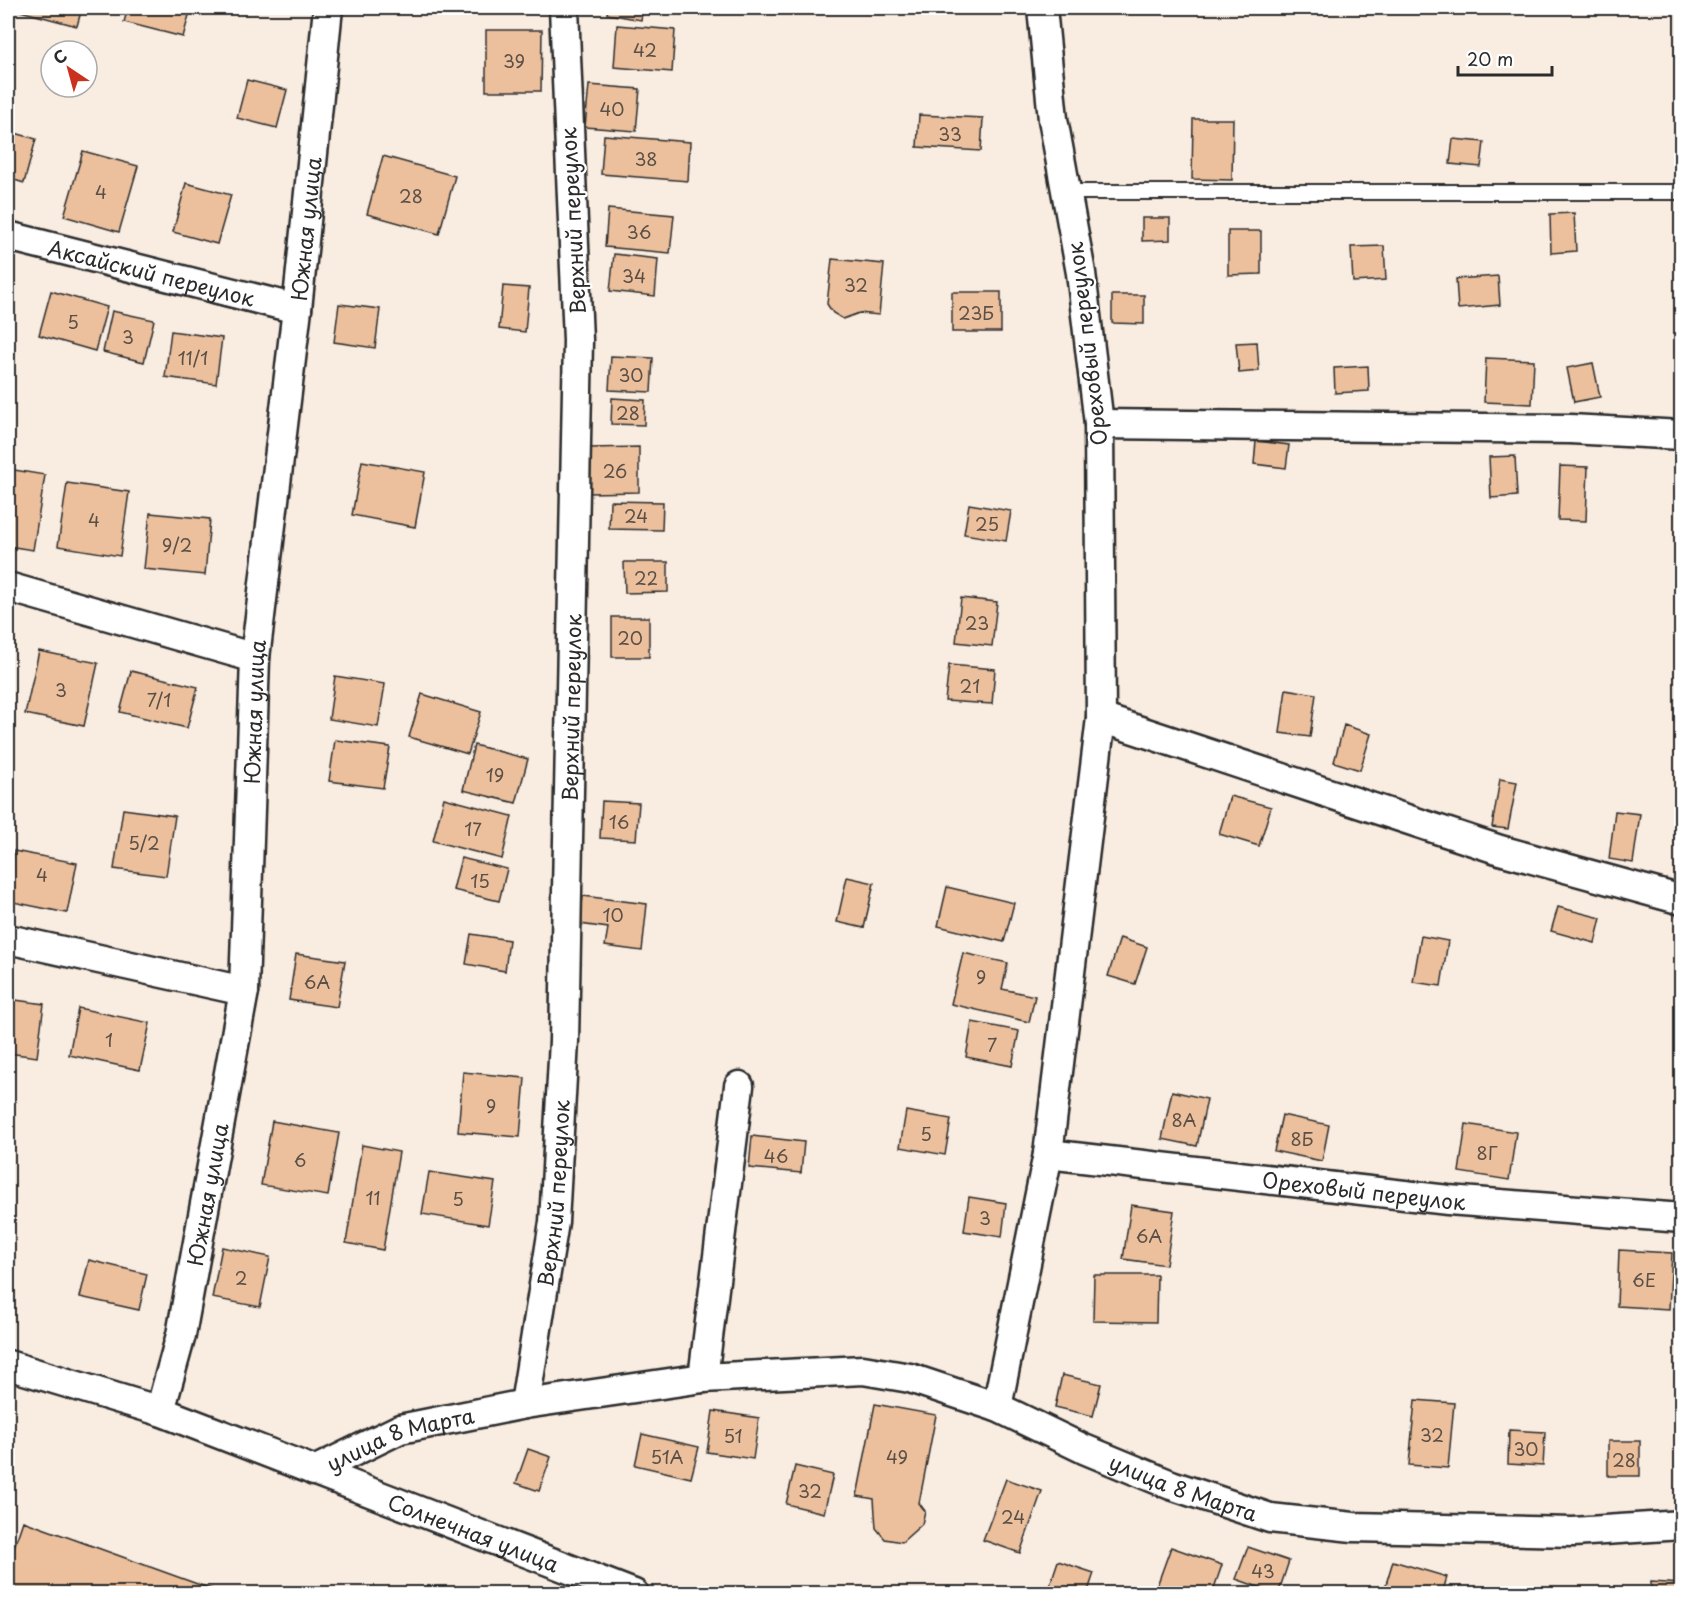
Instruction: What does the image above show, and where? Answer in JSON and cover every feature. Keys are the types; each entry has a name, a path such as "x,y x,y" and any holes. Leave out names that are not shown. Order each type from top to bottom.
{"street":[{"name":"Южная улица","path":"160,1411 182,1335 244,991 255,658 297,309 328,8"},
{"name":"Верхний переулок","path":"525,1404 554,1222 564,1041 578,340 564,8"},
{"name":"Ореховый переулок","path":"997,1407 1048,1154 1101,718 1099,424 1081,273 1053,119 1042,8"},
{"name":"Аксайский переулок","path":"8,236 297,309"},
{"path":"1099,424 1570,429 1682,435"},
{"path":"8,587 255,658"},
{"path":"1101,718 1500,850 1682,900"},
{"path":"8,939 244,991"},
{"path":"703,1378 739,1086"},
{"name":"Ореховый переулок","path":"1048,1154 1448,1200 1682,1218"},
{"name":"улица 8 Марта","path":"8,1365 160,1411 314,1471 400,1430 525,1404 703,1378 863,1370 910,1378 997,1407 1084,1449 1171,1485 1270,1518 1353,1527 1573,1532 1682,1525"},
{"name":"Солнечная улица","path":"314,1471 634,1593"}],"lane":[{"path":"1066,192 1682,192"}],"building":[{"path":"21,8 82,8 77,26 20,11"},
{"path":"128,8 191,8 183,37 124,22"},
{"path":"608,8 643,8 641,20 607,14"},
{"path":"617,25 675,30 672,72 614,67"},
{"path":"486,30 542,30 541,91 486,91"},
{"path":"247,80 287,90 277,128 237,118"},
{"path":"589,85 640,89 636,131 585,127"},
{"path":"919,115 983,118 981,151 917,147"},
{"path":"1193,119 1233,119 1232,180 1192,179"},
{"path":"8,131 36,139 24,183 8,178"},
{"path":"604,135 690,142 688,181 601,174"},
{"path":"1453,139 1484,142 1481,167 1450,164"},
{"path":"83,151 138,166 119,232 64,216"},
{"path":"383,156 455,176 439,234 367,214"},
{"path":"186,183 231,195 217,244 173,232"},
{"path":"608,209 674,215 670,253 605,247"},
{"path":"1574,213 1576,251 1551,253 1550,214"},
{"path":"1142,218 1170,218 1170,240 1142,241"},
{"path":"1228,231 1261,231 1261,274 1228,275"},
{"path":"1384,246 1386,280 1353,282 1351,247"},
{"path":"614,254 658,259 655,296 610,291"},
{"path":"832,259 884,264 879,315 859,313 843,319 833,313 827,304"},
{"path":"1680,265 1682,266 1682,298 1677,297"},
{"path":"1498,276 1500,305 1458,309 1456,279"},
{"path":"503,286 529,288 525,332 499,329"},
{"path":"51,291 107,307 95,351 39,335"},
{"path":"952,292 1001,292 1001,332 952,332"},
{"path":"1112,295 1144,295 1144,324 1112,323"},
{"path":"339,304 380,309 375,348 334,342"},
{"path":"112,311 154,320 144,362 103,352"},
{"path":"171,331 222,338 216,384 165,377"},
{"path":"1257,342 1259,371 1239,373 1236,343"},
{"path":"611,356 653,358 651,392 609,390"},
{"path":"1486,358 1534,360 1532,404 1484,402"},
{"path":"1593,363 1600,397 1574,402 1567,368"},
{"path":"1368,366 1369,391 1335,393 1334,368"},
{"path":"612,398 645,400 644,425 611,424"},
{"path":"1256,441 1289,445 1286,468 1254,464"},
{"path":"639,447 639,492 590,493 590,448"},
{"path":"1515,456 1517,496 1491,498 1489,457"},
{"path":"362,461 425,472 415,527 352,515"},
{"path":"1560,466 1588,467 1586,521 1558,520"},
{"path":"8,469 45,475 33,550 8,546"},
{"path":"67,483 129,492 120,556 58,546"},
{"path":"610,501 663,502 662,530 609,529"},
{"path":"969,504 1011,511 1006,541 964,534"},
{"path":"150,513 210,519 205,575 144,569"},
{"path":"624,562 668,562 668,592 625,593"},
{"path":"961,598 997,602 992,646 956,642"},
{"path":"612,617 649,617 649,657 612,657"},
{"path":"39,651 98,663 84,726 25,714"},
{"path":"949,665 995,669 992,704 945,701"},
{"path":"131,671 198,687 187,728 120,712"},
{"path":"335,676 385,684 378,727 329,719"},
{"path":"1286,689 1316,694 1310,737 1280,733"},
{"path":"422,694 481,712 468,754 409,737"},
{"path":"1344,725 1371,734 1360,770 1334,762"},
{"path":"335,740 390,747 383,788 329,781"},
{"path":"474,745 528,759 516,803 463,790"},
{"path":"1500,779 1517,782 1508,829 1492,827"},
{"path":"1230,796 1271,807 1259,846 1219,834"},
{"path":"444,798 512,816 502,859 433,841"},
{"path":"602,801 639,803 636,840 600,838"},
{"path":"123,809 175,816 166,876 114,869"},
{"path":"1615,811 1640,814 1633,863 1609,859"},
{"path":"14,851 77,863 67,913 8,901 8,885"},
{"path":"461,858 507,869 499,901 453,890"},
{"path":"847,877 874,883 864,928 837,922"},
{"path":"947,887 1014,903 1004,942 938,926"},
{"path":"583,896 647,904 642,951 605,946 608,928 580,924"},
{"path":"1558,907 1601,918 1595,943 1551,931"},
{"path":"471,934 509,940 505,971 466,964"},
{"path":"1421,936 1448,941 1441,986 1413,982"},
{"path":"1120,938 1147,947 1135,984 1108,976"},
{"path":"963,953 1008,963 1002,989 1035,996 1029,1022 951,1004"},
{"path":"296,954 345,961 337,1007 289,1000"},
{"path":"8,999 44,1004 37,1057 8,1053"},
{"path":"78,1008 150,1023 140,1070 69,1055"},
{"path":"972,1022 1019,1031 1012,1066 966,1057"},
{"path":"463,1072 525,1078 520,1137 458,1132"},
{"path":"1172,1091 1207,1099 1197,1146 1162,1139"},
{"path":"906,1111 951,1119 945,1155 900,1147"},
{"path":"1282,1115 1329,1125 1322,1161 1274,1151"},
{"path":"272,1121 339,1133 328,1196 261,1185"},
{"path":"1466,1124 1516,1132 1509,1180 1459,1172"},
{"path":"752,1136 804,1142 801,1173 749,1168"},
{"path":"362,1145 399,1152 383,1250 346,1243"},
{"path":"429,1172 495,1182 488,1225 422,1214"},
{"path":"969,1197 1006,1203 1002,1237 964,1231"},
{"path":"1131,1205 1174,1211 1166,1265 1123,1259"},
{"path":"222,1247 270,1257 260,1307 212,1298"},
{"path":"1619,1250 1672,1253 1669,1309 1617,1306"},
{"path":"89,1260 147,1274 139,1310 80,1297"},
{"path":"1094,1275 1157,1275 1156,1322 1093,1321"},
{"path":"1062,1375 1101,1384 1093,1416 1055,1407"},
{"path":"1415,1400 1454,1403 1448,1468 1409,1465"},
{"path":"875,1404 936,1415 919,1503 925,1511 922,1524 902,1542 885,1539 876,1528 874,1499 857,1496"},
{"path":"713,1411 759,1418 753,1459 707,1452"},
{"path":"1509,1430 1545,1432 1543,1466 1508,1464"},
{"path":"642,1434 699,1447 691,1478 635,1465"},
{"path":"1608,1441 1640,1441 1640,1476 1608,1476"},
{"path":"528,1449 551,1457 539,1491 516,1483"},
{"path":"795,1466 833,1475 824,1513 786,1504"},
{"path":"1006,1479 1042,1491 1020,1553 983,1540"},
{"path":"23,1521 225,1594 8,1594 8,1565"},
{"path":"1171,1547 1222,1565 1212,1594 1154,1594"},
{"path":"1248,1547 1289,1561 1278,1594 1236,1579"},
{"path":"1058,1561 1094,1573 1087,1594 1047,1594"},
{"path":"1393,1561 1447,1577 1442,1594 1383,1594"},
{"path":"1651,1582 1682,1584 1682,1594 1651,1594"}]}
